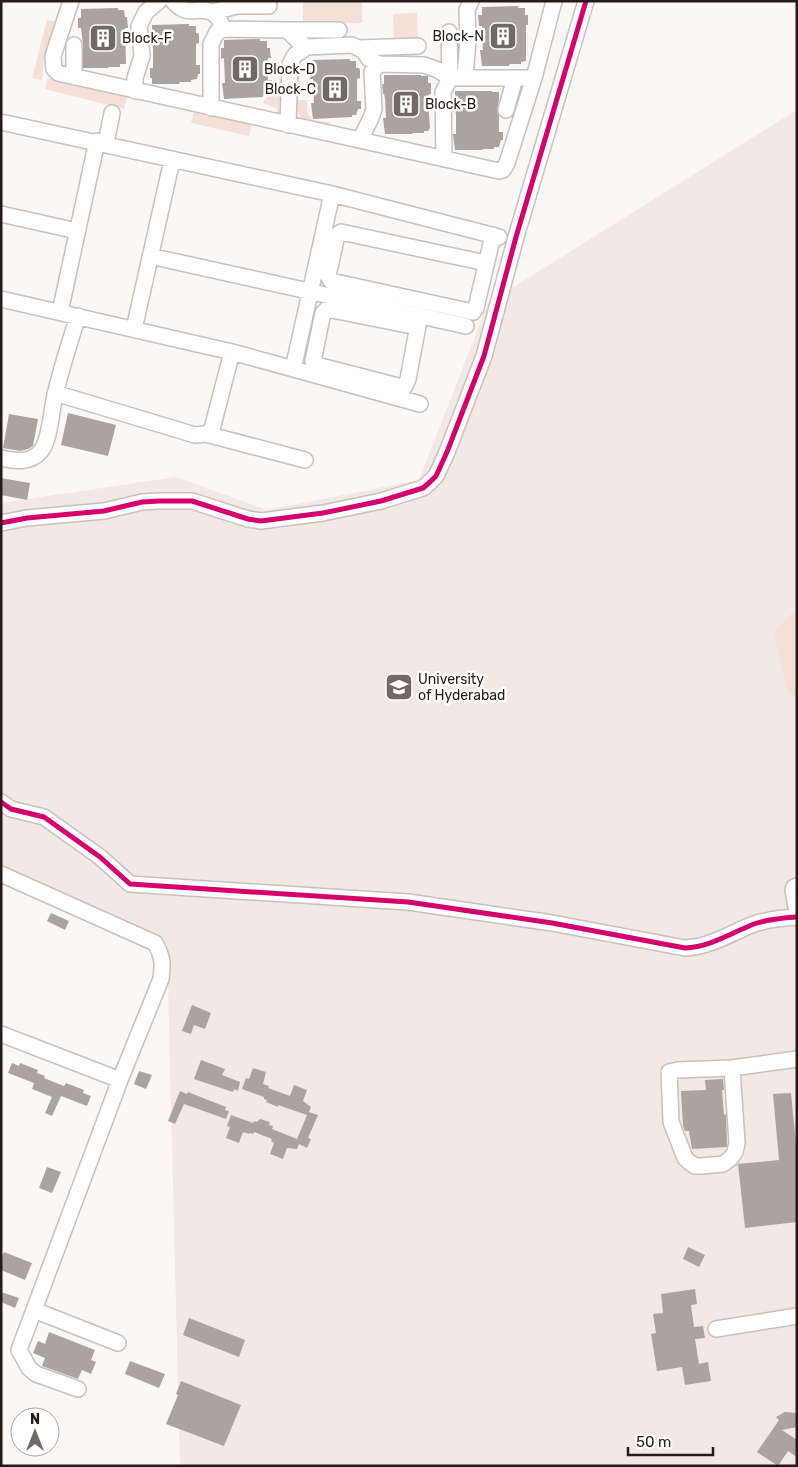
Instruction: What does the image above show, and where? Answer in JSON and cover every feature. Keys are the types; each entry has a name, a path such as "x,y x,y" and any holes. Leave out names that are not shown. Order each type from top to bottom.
{"street":[{"path":"71,1 53,56 54,69 58,73 496,171 503,170 507,163 534,78 551,2"},
{"path":"135,91 136,73 142,56 139,26 146,12 158,1"},
{"path":"173,1 180,9 186,11 206,10 212,12 224,29"},
{"path":"444,159 443,92 458,78 468,40 467,10 471,1"},
{"path":"1,523 27,518 104,511 142,502 159,501 192,501 248,519 261,520 323,513 423,488 430,482 436,476 447,452 484,356 516,237 586,1"},
{"path":"212,12 237,6 269,6"},
{"path":"211,108 211,44 217,32 224,29 339,30"},
{"path":"287,30 307,47"},
{"path":"450,32 458,78"},
{"path":"74,45 74,76"},
{"path":"288,125 290,64 296,55 307,47 352,45 364,50 369,59 379,64 424,65 458,78 534,78"},
{"path":"359,48 418,46"},
{"path":"360,140 372,118 374,109 372,72 379,64"},
{"path":"506,110 515,78"},
{"path":"60,312 77,231 101,142 112,113"},
{"path":"1,122 101,142 172,160 332,194 496,236 486,264 476,308 471,312 331,281 328,276 337,235 341,232 486,264"},
{"path":"134,330 172,160"},
{"path":"293,369 332,194"},
{"path":"1,214 77,231"},
{"path":"150,256 310,290 419,321"},
{"path":"1,299 232,352 420,404"},
{"path":"419,321 405,386 398,386 317,365 313,361 325,310 466,326"},
{"path":"1,458 22,462 31,459 41,452 46,441 55,393 78,316"},
{"path":"206,434 212,429 232,352"},
{"path":"55,393 195,435 206,434 305,460"},
{"path":"1,802 10,809 44,817 100,857 130,884 408,902 552,923 685,948 698,948 755,924 797,917"},
{"path":"1,874 155,943 161,953 161,979 120,1080 19,1350 36,1374 78,1389"},
{"path":"797,886 792,890 797,912"},
{"path":"1,1034 120,1080"},
{"path":"732,1068 737,1143 735,1152 723,1164 695,1166 685,1158 671,1122 669,1114 669,1072 732,1068 797,1059"},
{"path":"34,1310 118,1343"},
{"path":"716,1329 797,1316"}],"shaded area":[{"path":"303,1 362,1 362,23 303,24"},
{"path":"417,13 418,38 394,39 393,14"},
{"path":"47,20 55,22 44,60 42,80 32,78"},
{"path":"283,77 284,112 281,116 276,117 277,108 262,103"},
{"path":"48,78 127,97 124,109 45,89"},
{"path":"297,100 307,100 308,114 313,120 330,122 329,127 304,122 297,112"},
{"name":"University of Hyderabad","path":"797,110 797,1466 180,1466 167,944 1,864 1,503 176,477 267,510 419,480 488,303"},
{"path":"194,111 252,124 249,136 191,123"},
{"path":"792,613 797,613 797,698 787,691 774,633"}],"building":[{"name":"Block-N","path":"518,6 518,8 525,8 525,15 528,15 528,25 526,25 526,61 521,62 521,64 510,64 509,66 482,66 480,50 483,50 482,26 479,26 478,15 482,15 482,7"},
{"name":"Block-F","path":"118,8 118,10 124,10 125,17 127,17 128,28 125,28 126,64 120,64 120,67 83,68 81,28 78,28 78,18 81,18 81,9"},
{"path":"189,24 189,26 196,26 196,33 199,35 199,43 196,44 196,65 200,65 200,74 198,74 197,79 191,80 191,82 180,82 179,84 152,84 150,68 153,68 153,48 152,44 150,44 149,33 152,33 152,25"},
{"name":"Block-D","path":"260,39 260,41 267,41 267,48 270,48 271,58 268,58 268,80 272,80 272,88 263,97 224,99 222,83 225,83 224,58 221,59 221,48 224,48 224,40"},
{"name":"Block-C","path":"350,59 350,61 356,61 356,68 360,70 360,78 357,79 357,101 361,101 361,109 358,109 356,115 352,115 352,117 313,119 311,103 314,103 313,79 310,79 310,68 313,68 313,60"},
{"name":"Block-B","path":"384,75 428,76 428,83 431,83 431,94 429,94 428,99 430,128 428,131 412,134 385,134 383,118 386,118 385,98 382,84 384,84"},
{"path":"455,91 499,92 497,112 499,116 499,132 503,132 503,140 501,140 499,147 482,150 455,150 453,134 456,134 456,114 455,110 453,110 452,100 455,100"},
{"path":"68,413 116,425 108,456 61,445"},
{"path":"9,414 38,419 33,446 20,451 3,448"},
{"path":"1,478 30,483 27,500 1,495"},
{"path":"51,913 69,921 65,930 47,921"},
{"path":"192,1005 211,1013 205,1029 194,1025 191,1034 182,1031"},
{"path":"201,1060 225,1069 222,1075 240,1082 238,1091 234,1089 233,1092 194,1079"},
{"path":"12,1063 19,1066 20,1063 38,1070 37,1073 45,1076 44,1078 64,1086 66,1083 84,1090 83,1093 91,1096 87,1106 61,1096 52,1116 45,1113 52,1097 32,1089 34,1083 8,1073"},
{"path":"253,1068 266,1072 263,1084 269,1086 268,1088 290,1096 294,1085 307,1090 303,1101 311,1107 309,1112 318,1115 308,1138 311,1139 307,1148 299,1144 297,1149 287,1148 283,1159 270,1154 274,1143 271,1141 272,1139 254,1132 249,1134 243,1132 239,1143 226,1138 230,1127 227,1126 231,1115 253,1123 260,1119 270,1122 269,1125 273,1126 272,1129 297,1139 307,1115 278,1105 278,1107 266,1102 267,1100 264,1097 242,1089 246,1078 249,1079"},
{"path":"139,1071 152,1075 146,1089 134,1084"},
{"path":"723,1079 724,1090 722,1090 724,1115 726,1114 727,1147 692,1149 689,1131 685,1131 683,1126 681,1091 706,1090 705,1080"},
{"path":"180,1091 187,1094 188,1092 226,1107 225,1110 229,1111 226,1119 184,1104 175,1124 168,1121"},
{"path":"791,1093 797,1154 797,1222 745,1228 738,1164 779,1160 773,1094"},
{"path":"47,1167 61,1172 52,1193 39,1188"},
{"path":"688,1247 705,1255 699,1267 683,1259"},
{"path":"4,1252 32,1263 25,1280 1,1270 1,1259"},
{"path":"695,1289 697,1304 691,1305 694,1327 703,1326 705,1338 695,1339 699,1364 708,1362 711,1381 685,1385 682,1367 657,1371 651,1334 656,1333 653,1314 663,1313 661,1294"},
{"path":"1,1292 19,1298 15,1308 1,1302"},
{"path":"189,1318 245,1340 239,1357 183,1335"},
{"path":"49,1332 95,1350 91,1360 96,1362 91,1374 82,1370 78,1379 42,1366 45,1358 33,1353 38,1341 45,1344"},
{"path":"130,1361 165,1374 159,1388 125,1374"},
{"path":"181,1381 241,1405 224,1446 166,1424 178,1395 176,1394"},
{"path":"785,1412 797,1413 797,1427 782,1430 797,1440 797,1457 788,1451 778,1466 757,1452 779,1420 776,1417"}],"cycle path":[{"path":"1,523 27,518 104,511 142,502 159,501 192,501 248,519 261,521 323,513 381,501 423,488 430,482 436,476 447,452 484,356 516,237 586,1"},
{"path":"1,802 11,809 44,817 100,857 130,884 408,902 552,923 685,948 712,942 759,922 797,917"}],"place":[{"name":"Block-N","path":"503,36"},
{"name":"Block-F","path":"103,38"},
{"name":"Block-D","path":"245,69"},
{"name":"Block-C","path":"335,89"},
{"name":"Block-B","path":"406,104"},
{"name":"University of Hyderabad","path":"399,687"}]}
